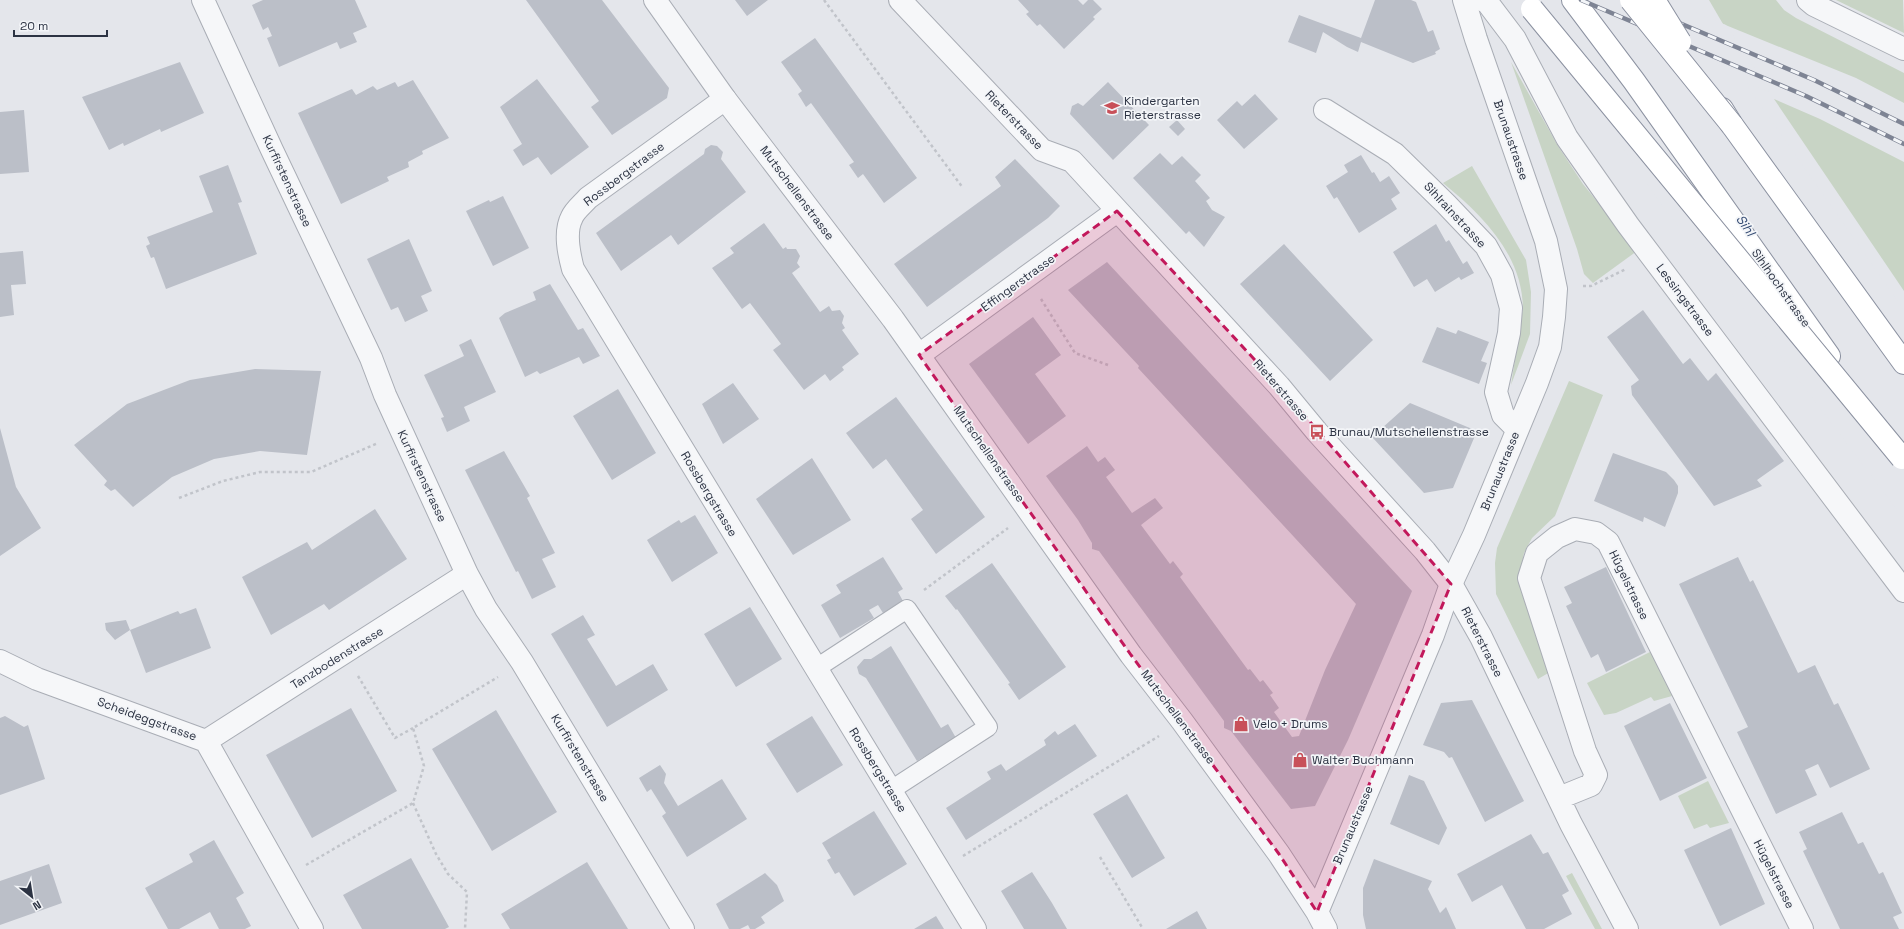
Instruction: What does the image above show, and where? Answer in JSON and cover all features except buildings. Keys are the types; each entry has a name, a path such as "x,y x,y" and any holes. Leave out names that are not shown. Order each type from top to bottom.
{"highway":[{"path":"1525,0 1903,460"},
{"name":"Sihlhochstrasse","path":"1573,0 1634,80 1903,460"},
{"path":"1631,0 1732,125 1904,363"},
{"path":"1654,0 1732,125"}],"street":[{"name":"Kurfirstenstrasse","path":"203,0 272,150 371,358 384,395 467,574 486,609 522,662 683,929"},
{"name":"Mutschellenstrasse","path":"655,0 725,99 919,355 1131,655 1182,721 1279,854 1319,923"},
{"name":"Rieterstrasse","path":"900,0 1042,150 1072,161 1279,386 1317,432 1425,552 1451,584 1481,637 1560,798 1571,824 1627,929"},
{"name":"Brunaustrasse","path":"1319,923 1451,584 1474,535 1537,383 1550,347 1556,289 1546,241 1476,39 1464,0"},
{"name":"Lessingstrasse","path":"1482,0 1487,2 1515,39 1567,138 1652,256 1904,591"},
{"path":"1808,0 1814,5 1904,49"},
{"name":"Rossbergstrasse","path":"725,99 588,198 572,217 568,233 573,269 815,669 891,790 975,929"},
{"name":"Sihlrainstrasse","path":"1326,110 1395,154 1486,246 1502,275 1511,308 1510,333 1496,392 1503,415 1517,429"},
{"name":"Effingerstrasse","path":"919,355 1117,211"},
{"name":"Hügelstrasse","path":"1560,798 1590,785 1596,775 1586,751 1529,578 1537,554 1557,537 1575,528 1596,533 1608,542 1802,929"},
{"name":"Tanzbodenstrasse","path":"206,741 467,574"},
{"name":"Scheideggstrasse","path":"0,661 37,679 206,741 312,929"}],"lane":[{"path":"815,669 907,609 988,727 891,790"}],"path":[{"path":"824,0 962,188"},
{"path":"1579,285 1591,286 1652,256"},
{"path":"1040,297 1075,353 1108,365"},
{"path":"179,498 223,481 260,472 311,472 384,440"},
{"path":"920,593 1012,526"},
{"path":"355,671 395,738 503,674"},
{"path":"413,728 424,766 413,803 436,854 448,874 467,892 465,929"},
{"path":"960,858 1162,734"},
{"path":"304,867 413,803"},
{"path":"1100,857 1143,929"}],"highlighted area":[{"path":"1117,211 1279,386 1451,584 1317,912 1279,854 1131,655 919,355"}],"green space":[{"path":"1709,0 1776,0 1784,10 1796,18 1904,73 1904,103 1856,78 1723,24"},
{"path":"1836,0 1903,0 1904,33"},
{"path":"1511,62 1558,146 1583,184 1637,251 1593,283 1584,274 1577,249"},
{"path":"1774,99 1820,119 1904,162 1904,291"},
{"path":"1472,166 1526,260 1531,292 1530,334 1511,385 1523,308 1521,288 1516,270 1508,253 1485,222 1458,195 1443,183"},
{"path":"1569,381 1603,395 1555,516 1532,538 1524,553 1521,569 1550,672 1538,679 1496,594 1495,563 1497,548"},
{"path":"1652,651 1672,696 1654,701 1651,697 1616,713 1604,715 1587,683"},
{"path":"1708,781 1729,823 1710,828 1707,824 1694,829 1678,796"},
{"path":"1572,873 1602,929 1595,929 1566,876"}],"pier":[{"path":"1539,0 1688,0 1697,13 1726,25 1770,92 1745,83 1904,310 1904,519 1783,359 1658,200 1549,38"}],"railway":[{"path":"1581,0 1806,96 1904,144"},
{"path":"1625,0 1814,80 1904,124"}],"place":[{"name":"Kindergarten Rieterstrasse","path":"1112,108"},
{"name":"Brunau/Mutschellenstrasse","path":"1317,432"},
{"name":"Velo + Drums","path":"1241,724"},
{"name":"Walter Buchmann","path":"1300,760"}],"water label":[{"name":"Sihl","path":"1746,225"}]}
